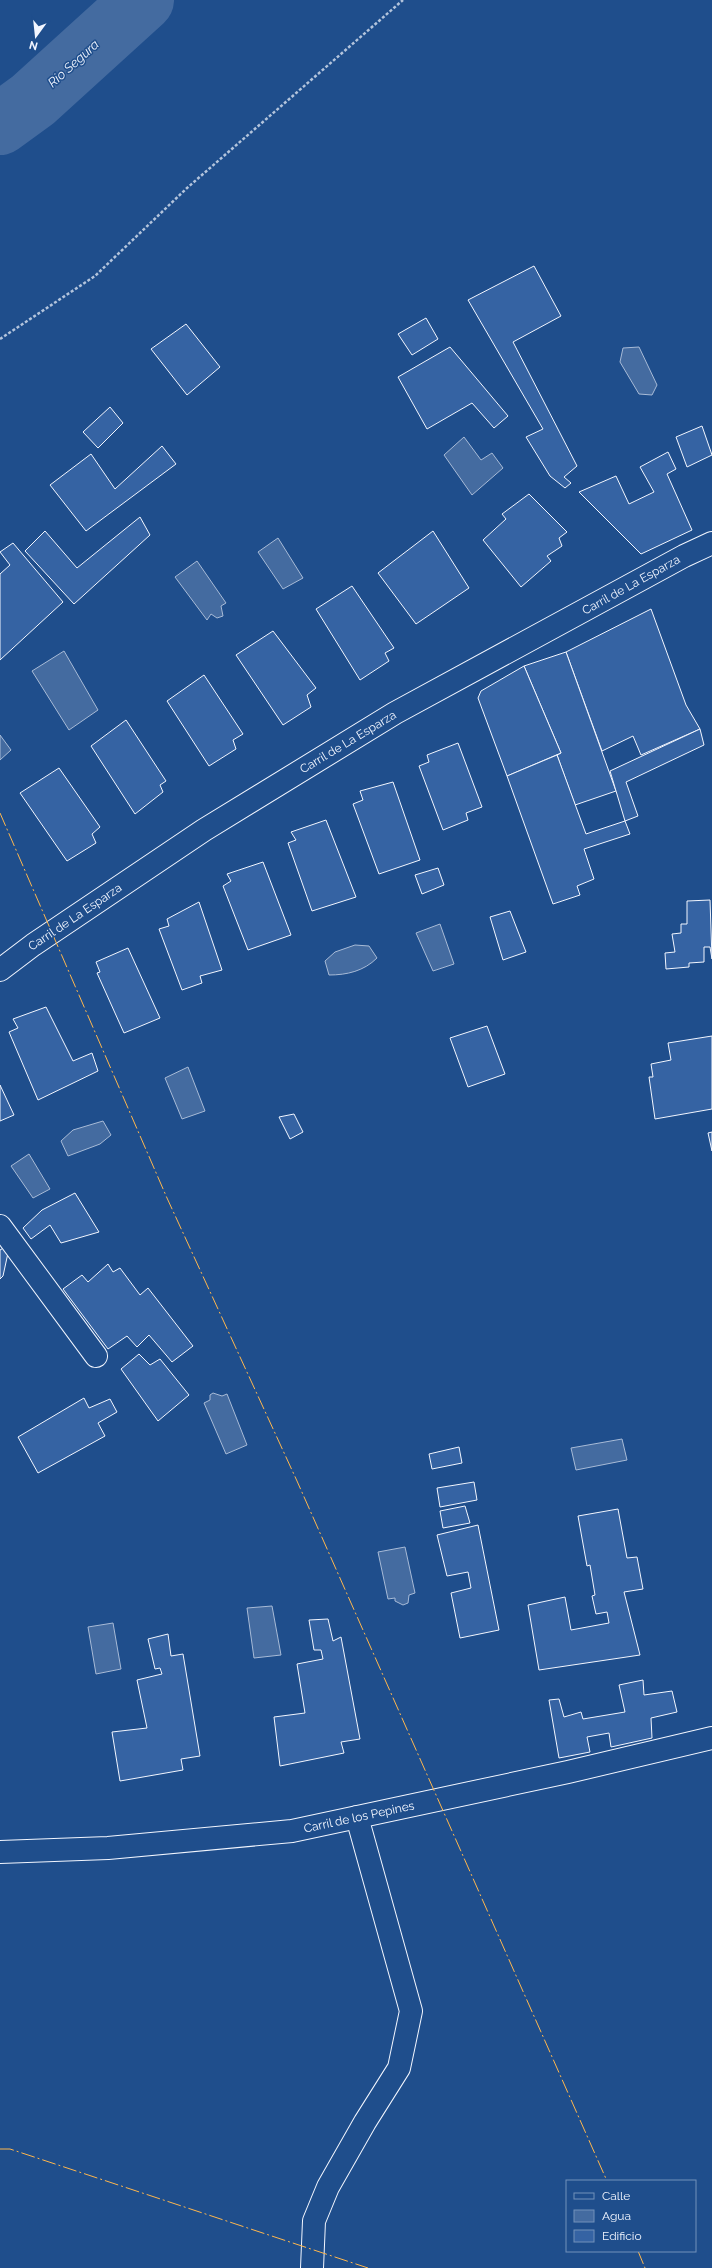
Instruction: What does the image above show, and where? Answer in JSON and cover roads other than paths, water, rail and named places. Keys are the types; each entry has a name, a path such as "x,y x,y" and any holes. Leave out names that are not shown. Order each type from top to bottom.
{"street":[{"name":"Carril de La Esparza","path":"0,970 32,945 204,830 395,713 670,563 712,543"},
{"path":"0,1226 96,1356"},
{"name":"Carril de los Pepines","path":"0,1852 108,1848 292,1831 568,1772 712,1738"},
{"path":"312,2268 314,2221 328,2187 365,2122 399,2068 410,2012 357,1817"}],"water":[{"path":"639,347 657,385 652,395 639,394 620,362 623,348"},
{"path":"464,437 481,460 492,453 503,468 472,495 444,455"},
{"path":"278,538 303,578 283,589 258,552"},
{"path":"197,561 226,603 221,606 223,616 217,618 211,614 207,620 175,577"},
{"path":"64,651 98,710 69,730 32,671"},
{"path":"0,735 11,750 0,760"},
{"path":"440,924 454,964 433,971 416,933"},
{"path":"355,945 369,946 377,958 361,969 342,974 329,975 325,961 335,952"},
{"path":"188,1067 205,1111 182,1119 165,1078"},
{"path":"103,1121 111,1135 100,1144 68,1156 61,1141 73,1130"},
{"path":"29,1154 50,1189 33,1198 11,1166"},
{"path":"213,1393 222,1396 227,1394 247,1445 226,1454 204,1403 210,1400 210,1395"},
{"path":"622,1439 627,1460 576,1470 571,1448"},
{"path":"405,1547 415,1593 409,1595 408,1603 403,1605 395,1601 395,1598 388,1599 378,1552"},
{"path":"272,1606 281,1655 254,1658 247,1608"},
{"path":"113,1623 121,1669 96,1674 88,1627"}],"waterway":[{"name":"Río Segura","path":"0,124 33,100 143,0"}]}
